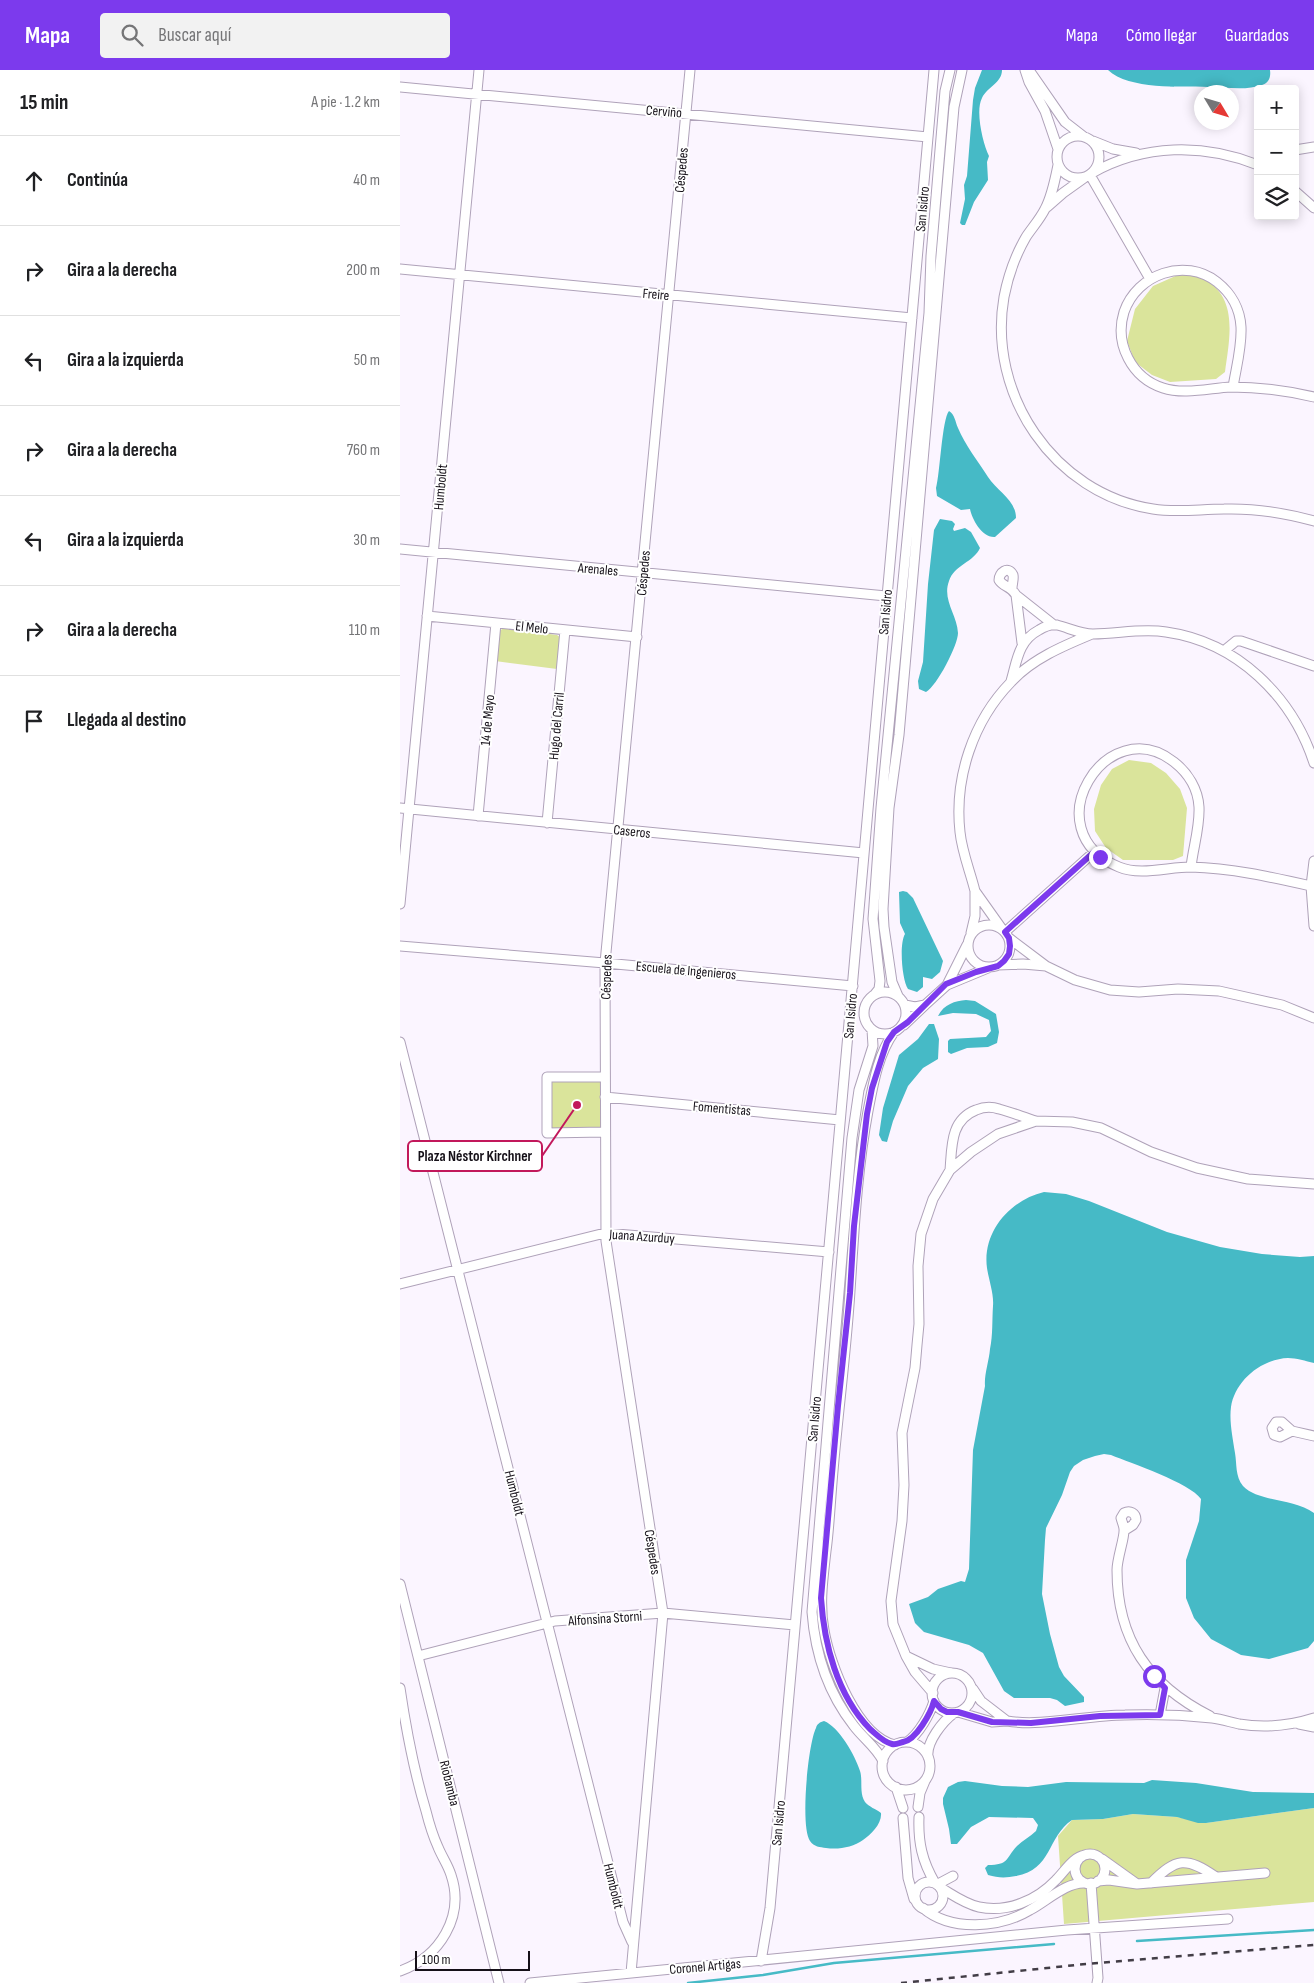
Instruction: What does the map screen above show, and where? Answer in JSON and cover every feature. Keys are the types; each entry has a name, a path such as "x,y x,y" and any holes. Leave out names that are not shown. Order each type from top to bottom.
{"street":[{"name":"Humboldt","path":"400,904 404,809 434,553 479,70"},
{"name":"Céspedes","path":"631,1973 663,1613 605,1233 605,963 690,70"},
{"name":"San Isidro","path":"761,1961 770,1908 934,70"},
{"path":"950,70 945,91 931,256 933,364 899,735 886,791 872,919 880,981 879,989 867,1002 864,1009 865,1021 872,1030 882,1034 897,1030 946,984 961,958 975,916 975,890 960,833 959,799 967,758 979,726 998,697 1011,681 1050,653 1092,634 1126,631 1165,631 1225,650 1266,682 1282,700 1300,728 1314,763"},
{"path":"932,314 954,107 962,70"},
{"path":"1025,70 1029,82 1046,111 1058,149"},
{"path":"1029,70 1065,122 1096,146 1099,158 1097,166 1089,175 1063,193 1045,209"},
{"name":"Cerviño","path":"400,87 928,137"},
{"path":"1138,154 1113,149 1087,138 1068,138 1058,149 1056,157 1058,165 1055,179 1045,209 1023,243 1013,265 1004,299 1002,333 1005,362 1015,397 1031,430 1047,451 1064,468 1086,483 1114,498 1141,507 1182,511 1249,509 1314,521"},
{"path":"1299,149 1314,147"},
{"path":"1058,165 1068,176 1079,179 1114,162 1138,154 1167,149 1189,149 1221,154 1254,164"},
{"path":"1089,175 1150,279"},
{"path":"1299,195 1314,208"},
{"name":"Freire","path":"400,269 912,318"},
{"path":"1233,387 1241,327 1235,304 1229,294 1212,278 1193,271 1174,270 1150,279 1142,285 1129,302 1123,319 1124,347 1136,370 1151,382 1171,390 1233,387 1287,392 1314,397"},
{"name":"Arenales","path":"400,550 886,596"},
{"path":"1011,681 1022,643 1014,592 1054,624 1092,634"},
{"name":"El Melo","path":"427,616 637,637"},
{"name":"14 de Mayo","path":"478,816 496,623"},
{"path":"1022,643 1036,631 1054,624"},
{"name":"Hugo del Carril","path":"547,823 564,630"},
{"path":"1225,650 1236,642 1241,641 1314,666"},
{"path":"1191,867 1199,807 1187,774 1179,765 1170,758 1151,751 1132,750 1114,756 1099,766 1087,782 1080,799 1080,817 1084,836 1094,852 1109,863 1129,870 1191,867 1250,873 1311,886"},
{"path":"848,1246 872,1088 884,1048 906,1018 905,1005 898,996 892,982 884,927 886,791"},
{"name":"Caseros","path":"404,809 864,853"},
{"path":"1005,933 1094,852"},
{"path":"1314,861 1311,886 1314,926"},
{"path":"946,984 994,966 1004,961 1009,954 1010,946 1005,933 975,890"},
{"path":"1046,966 1017,964 983,967 973,961 969,954 969,938 980,927 987,925 1005,933 1046,966 1076,980 1110,990 1139,992 1178,989 1219,990 1282,1005 1314,1018"},
{"name":"Escuela de Ingenieros","path":"400,946 853,986"},
{"path":"875,994 886,992 898,996"},
{"path":"905,1005 915,1007 925,1005"},
{"path":"872,1030 873,1046 859,1090 852,1138 848,1246 850,1293 832,1423 817,1598 812,1612 816,1644 827,1680 844,1713 878,1752 883,1761 884,1774 889,1782 896,1787 904,1789 912,1788 926,1779"},
{"name":"Humboldt","path":"400,1042 623,1922 633,1944"},
{"path":"604,1132 547,1133 547,1077 605,1077"},
{"name":"Fomentistas","path":"604,1097 840,1120"},
{"path":"950,1170 953,1133 962,1118 980,1108 997,1108 1036,1121 1087,1124 1116,1134 1171,1160 1223,1174 1272,1182 1314,1184"},
{"path":"1036,1121 998,1134 984,1142 950,1170 933,1199 921,1234 918,1266 920,1302 918,1338 915,1368 902,1433 904,1485 902,1521 891,1602 893,1624 906,1656 915,1672 944,1711 992,1722 1031,1723 1100,1716 1160,1715 1215,1719 1253,1726 1296,1723 1314,1718"},
{"name":"Juana Azurduy","path":"400,1284 605,1233 829,1252"},
{"path":"1292,1431 1314,1436"},
{"path":"1125,1530 1117,1568 1123,1621 1141,1658 1165,1688 1195,1709 1215,1719"},
{"name":"Riobamba","path":"400,1584 499,1983"},
{"path":"817,1598 829,1650 845,1692 868,1726 884,1741 895,1745"},
{"name":"Alfonsina Storni","path":"418,1656 548,1623 663,1613 795,1625"},
{"path":"906,1656 933,1669 964,1677 981,1701 1006,1721"},
{"path":"883,1761 886,1753 895,1745 907,1742 913,1738 930,1712 935,1683 940,1678 953,1673"},
{"path":"918,1807 920,1793 930,1766 928,1747 948,1717 969,1704 972,1697 971,1686"},
{"path":"400,1688 419,1789 434,1838 451,1874 456,1898 449,1927 439,1944 426,1959 400,1971"},
{"path":"1160,1715 1165,1688"},
{"path":"1296,1723 1314,1727"},
{"path":"907,1742 920,1746 928,1757"},
{"path":"896,1787 903,1808"},
{"path":"919,1817 918,1833 922,1856 943,1895 940,1905 933,1909 920,1906"},
{"path":"903,1818 911,1892 920,1906 935,1917 948,1922 966,1924 994,1922 1017,1917 1069,1886 1109,1880 1137,1884 1265,1873"},
{"path":"904,1834 918,1833"},
{"path":"920,1906 915,1896 919,1886 925,1882 938,1885 961,1900 979,1907 1001,1908 1014,1905 1043,1892 1075,1859 1085,1855 1098,1857 1137,1884"},
{"path":"1085,1855 1077,1862 1075,1869 1079,1879 1091,1883"},
{"path":"1091,1883 1103,1874 1104,1864 1098,1857"},
{"path":"1151,1883 1168,1867 1181,1862 1197,1866 1216,1878"},
{"path":"938,1885 953,1876"},
{"path":"1091,1883 1099,1981"},
{"name":"Coronel Artigas","path":"530,1983 1095,1929 1228,1919"}],"green space":[{"path":"1180,274 1206,280 1216,288 1228,310 1229,335 1225,372 1216,379 1170,382 1152,375 1135,362 1127,341 1135,309 1153,286"},
{"path":"504,628 557,635 561,638 557,669 495,661 499,631"},
{"path":"1129,760 1151,763 1166,773 1180,789 1187,808 1183,856 1173,860 1123,860 1106,848 1095,831 1094,809 1101,785 1112,769"},
{"path":"552,1080 602,1080 601,1129 552,1129"},
{"path":"1314,1808 1314,1902 1064,1924 1058,1836 1072,1820 1103,1819 1133,1814 1177,1817 1206,1823"}],"water":[{"path":"982,70 1002,70 997,82 984,94 979,111 984,144 989,156 987,162 988,180 974,202 965,225 962,225 960,223 965,199 964,185 967,176 973,100 975,88"},
{"path":"1108,70 1270,70 1269,79 1266,83 1249,88 1239,88 1239,85 1156,86 1129,81"},
{"path":"949,411 954,416 961,434 972,453 992,482 1013,506 1016,518 995,537 982,531 975,523 970,509 961,510 937,496 936,488 943,435"},
{"path":"940,519 952,521 955,524 954,531 965,528 971,532 980,548 973,557 955,571 949,581 947,594 957,626 957,639 941,674 926,692 919,689 918,681 923,662 934,530"},
{"path":"903,891 913,898 943,961 940,972 932,979 923,977 923,987 917,992 908,989 903,970 902,946 905,934 900,923 899,892"},
{"path":"966,1000 975,1001 996,1014 999,1032 997,1043 988,1047 967,1048 951,1054 948,1052 948,1041 950,1039 986,1037 991,1031 989,1020 976,1014 953,1013 938,1016 950,1004"},
{"path":"929,1024 934,1024 939,1039 938,1059 923,1068 908,1086 893,1121 887,1142 882,1141 879,1135 883,1108 899,1055 918,1039"},
{"path":"1044,1192 1066,1194 1089,1201 1167,1232 1220,1247 1262,1254 1300,1257 1314,1256 1314,1363 1288,1358 1268,1362 1244,1380 1233,1397 1231,1407 1237,1470 1243,1486 1257,1495 1306,1508 1314,1513 1314,1641 1308,1648 1269,1659 1241,1655 1211,1639 1194,1618 1186,1598 1186,1560 1199,1521 1201,1499 1185,1486 1173,1480 1111,1455 1104,1454 1083,1460 1074,1466 1046,1528 1045,1540 1042,1594 1050,1634 1059,1667 1064,1676 1084,1697 1084,1702 1065,1706 1057,1700 1050,1698 1014,1698 1004,1691 983,1653 969,1645 924,1632 915,1623 909,1604 928,1597 938,1589 961,1581 965,1582 969,1569 973,1450 985,1386 992,1333 993,1297 987,1268 989,1242 994,1230 1010,1210 1020,1202"},
{"path":"824,1721 841,1735 854,1757 860,1771 862,1795 865,1802 881,1813 878,1825 863,1840 850,1846 831,1849 815,1846 810,1841 807,1833 805,1803 813,1737 816,1727"},
{"path":"1152,1780 1196,1783 1253,1792 1314,1793 1314,1808 1206,1823 1198,1823 1177,1817 1133,1814 1103,1819 1072,1820 1064,1827 1043,1860 1036,1867 1028,1873 1009,1877 988,1875 985,1868 988,1865 1000,1864 1006,1860 1017,1846 1036,1831 1038,1825 1033,1818 989,1817 971,1827 957,1844 951,1844 943,1798 948,1787 958,1782 1028,1787 1066,1782 1144,1783"}],"waterway":[{"path":"1137,1941 1314,1930"},
{"path":"688,1983 763,1975 834,1963 1054,1944"}],"railway":[{"path":"901,1983 1086,1964 1314,1945"}],"place":[{"name":"Plaza Néstor Kirchner","path":"577,1105"}],"route":[{"path":"1100,857 1094,852 1005,932 1009,938 1010,950 1004,961 998,966 976,972 946,984 908,1022 894,1032 884,1048 872,1088 867,1114 854,1226 850,1293 821,1598 822,1616 834,1667 849,1700 868,1726 878,1736 884,1741 895,1745 907,1742 913,1738 930,1712 934,1701 941,1709 947,1712 958,1712 992,1722 1031,1723 1100,1716 1160,1715 1165,1688 1154,1676"}]}
